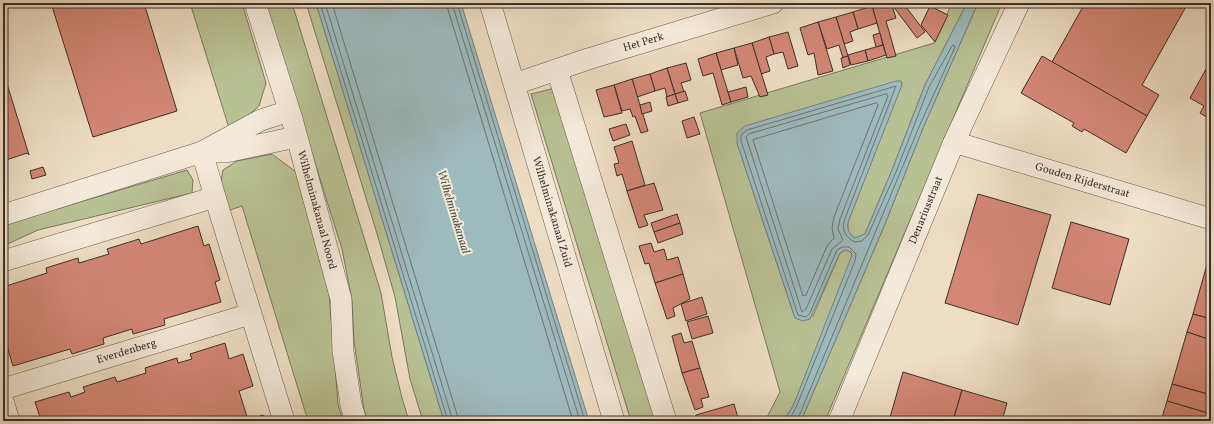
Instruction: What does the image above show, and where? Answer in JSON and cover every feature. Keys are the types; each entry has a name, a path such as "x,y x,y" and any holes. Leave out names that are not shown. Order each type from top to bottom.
{"street":[{"name":"Wilhelminakanaal Noord","path":"255,3 289,111 341,299 343,351 351,405 356,421"},
{"name":"Wilhelminakanaal Zuid","path":"490,3 614,421"},
{"name":"Het Perk","path":"515,84 773,3"},
{"name":"Denariusstraat","path":"839,421 954,142 1019,3"},
{"path":"557,70 666,421"},
{"path":"3,215 202,152 261,120 289,111"},
{"path":"202,152 226,152 296,137"},
{"name":"Gouden Rijderstraat","path":"954,142 1211,219"},
{"path":"202,152 250,314 284,421"},
{"path":"3,261 215,197"},
{"name":"Everdenberg","path":"3,390 250,314"},
{"path":"3,402 9,421"}],"green space":[{"path":"190,3 242,3 266,83 259,106 242,121 229,128"},
{"path":"265,3 292,3 381,293 392,357 409,421 368,421 364,410 354,341 352,300 342,249"},
{"path":"306,3 316,3 444,421 423,421 410,379 395,297"},
{"path":"952,3 967,3 925,85 865,234 855,238 849,232 848,222 902,83 737,143 795,318 813,316 840,253 845,250 851,252 852,259 794,404 784,421 765,421 780,392 700,113 934,43"},
{"path":"978,3 1002,3 825,421 801,421 885,224 923,128"},
{"path":"555,88 657,421 631,421 531,94"},
{"path":"272,154 296,172 329,294 338,404 343,421 308,421 242,206 227,211 220,186 223,170 237,161"},
{"path":"187,170 193,180 192,193 38,230 3,246 3,225"}],"water":[{"name":"Wilhelminakanaal","path":"316,3 461,3 589,421 444,421"},
{"path":"967,3 978,3 923,128 885,224 801,421 784,421 794,404 852,255 851,252 845,250 840,253 810,319 803,321 795,318 737,143 737,133 745,126 896,81 901,81 902,85 848,222 849,232 855,238 865,234 925,85"}],"building":[{"path":"51,3 144,3 177,111 93,137"},
{"path":"882,3 891,3 896,18 886,21 896,56 887,58 872,6"},
{"path":"896,3 903,3 925,32 917,38 893,6"},
{"path":"1085,3 1188,3 1142,85 1159,95 1147,116 1052,62"},
{"path":"872,6 877,23 858,29 853,12"},
{"path":"930,6 948,15 935,42 921,25"},
{"path":"853,12 858,29 850,32 853,41 844,44 836,17"},
{"path":"836,17 848,56 843,58 839,45 827,49 818,22"},
{"path":"818,22 833,71 818,75 814,53 808,55 800,28"},
{"path":"788,32 798,66 788,69 783,52 774,54 769,37"},
{"path":"880,33 883,45 876,47 873,35"},
{"path":"769,37 774,54 766,57 770,71 761,74 752,43"},
{"path":"752,43 768,95 760,97 751,76 743,78 734,48"},
{"path":"883,45 886,55 868,61 865,50"},
{"path":"734,48 738,65 721,70 716,53"},
{"path":"865,50 868,61 851,65 848,55"},
{"path":"716,53 731,102 722,105 713,73 703,76 698,59"},
{"path":"848,56 850,65 843,68 841,58"},
{"path":"1042,56 1147,116 1126,153 1084,129 1082,132 1072,126 1074,123 1021,93"},
{"path":"1211,60 1211,120 1200,113 1204,106 1190,98"},
{"path":"686,63 691,80 681,83 684,92 675,94 667,68"},
{"path":"667,68 675,94 667,97 665,88 655,91 650,74"},
{"path":"3,71 29,155 27,153 3,161"},
{"path":"650,74 655,91 637,97 632,79"},
{"path":"632,79 648,131 641,133 635,116 633,117 630,109 622,111 614,85"},
{"path":"614,85 622,113 604,117 596,90"},
{"path":"746,87 748,97 731,102 728,92"},
{"path":"685,91 688,100 678,103 675,94"},
{"path":"675,94 678,103 668,106 666,97"},
{"path":"650,102 652,111 642,114 640,105"},
{"path":"694,117 700,134 687,138 682,121"},
{"path":"626,124 630,135 613,141 609,129"},
{"path":"632,141 645,185 627,191 622,174 617,176 614,164 619,163 614,147"},
{"path":"43,167 46,175 32,179 30,171"},
{"path":"654,183 663,210 644,215 648,225 639,228 627,191"},
{"path":"978,194 1051,215 1018,325 945,303"},
{"path":"677,214 680,223 654,232 651,223"},
{"path":"1071,222 1129,239 1110,305 1052,288"},
{"path":"680,223 683,234 658,243 654,232"},
{"path":"198,226 204,246 209,244 220,280 215,282 221,302 164,319 165,325 133,334 132,329 103,338 104,344 72,354 70,349 13,366 7,346 3,348 3,287 47,273 46,268 78,258 79,263 109,254 107,249 139,239 141,244"},
{"path":"651,243 654,252 664,249 667,260 678,257 683,274 655,283 649,263 645,264 639,246"},
{"path":"1208,261 1211,262 1211,319 1193,314"},
{"path":"683,274 690,299 673,308 675,316 667,319 655,283"},
{"path":"702,297 707,314 686,321 681,304"},
{"path":"1193,314 1211,319 1211,340 1187,332"},
{"path":"708,316 713,333 692,339 687,322"},
{"path":"1187,332 1211,340 1211,395 1172,384"},
{"path":"681,333 684,343 692,341 700,368 682,373 672,336"},
{"path":"225,343 229,359 243,354 253,386 239,391 248,420 263,415 264,421 36,421 35,419 40,417 35,402 69,392 71,397 85,392 83,387 115,377 117,382 146,373 145,368 177,358 178,363 192,359 190,354"},
{"path":"700,368 709,397 701,399 703,407 695,410 682,373"},
{"path":"903,372 962,390 953,421 889,421"},
{"path":"1172,384 1211,395 1211,414 1167,401"},
{"path":"962,390 1007,403 1002,421 953,421"},
{"path":"1167,401 1211,414 1211,421 1161,421"},
{"path":"734,404 738,418 720,421 719,417 707,421 697,421 696,415"}]}
